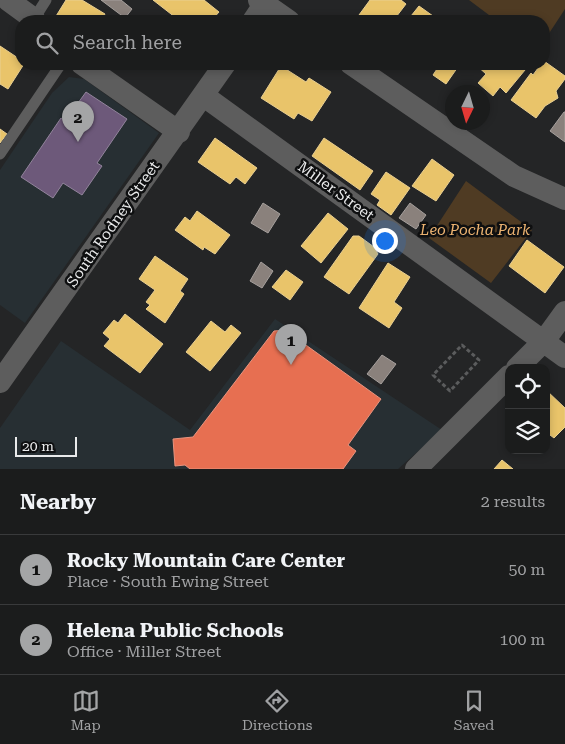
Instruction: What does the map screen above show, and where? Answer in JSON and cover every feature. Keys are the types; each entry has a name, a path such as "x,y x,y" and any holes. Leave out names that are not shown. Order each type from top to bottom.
{"street":[{"path":"8,0 28,15"},
{"path":"261,6 278,15"},
{"path":"91,70 179,132"},
{"name":"South Rodney Street","path":"0,382 179,132 221,70"},
{"path":"360,70 514,176 565,199"},
{"name":"Miller Street","path":"204,96 565,357"},
{"path":"521,364 544,341 565,312"},
{"path":"416,469 505,380"}],"lane":[{"path":"38,15 46,0"},
{"path":"0,154 58,70"}],"path":[{"path":"462,345 479,360 450,391 433,375 462,345"}],"shaded area":[{"path":"69,77 84,79 159,133 25,323 0,305 0,170 52,93"},
{"path":"275,319 442,430 398,469 0,469 0,428 61,341 190,430"}],"green space":[{"path":"469,0 565,0 565,9 550,32 550,15 489,15"},
{"name":"Leo Pocha Park","path":"466,181 532,230 491,283 429,238"}],"building: Homes":[{"path":"66,0 82,0 105,14 104,15 57,15"},
{"path":"153,0 204,0 219,12 216,15 172,15"},
{"path":"370,0 401,0 406,4 398,15 359,15"},
{"path":"419,6 432,15 412,15"},
{"path":"0,46 15,56 15,70 20,70 8,89 0,84"},
{"path":"550,65 565,76 565,79 556,91 558,98 545,106 536,118 511,100 531,73 533,75 537,70 550,70"},
{"path":"278,70 287,70 306,82 309,78 331,92 312,121 298,113 294,119 261,98"},
{"path":"436,70 456,70 446,84 433,75"},
{"path":"482,70 525,70 506,93 500,87 493,96 490,93 490,85 480,85 478,83 486,74"},
{"path":"0,129 7,134 0,143"},
{"path":"215,138 257,168 245,184 236,177 230,184 198,162"},
{"path":"324,138 373,171 360,190 312,156"},
{"path":"432,159 454,175 436,201 412,186"},
{"path":"386,172 410,188 391,215 377,205 380,200 371,194"},
{"path":"197,211 230,235 215,254 204,247 203,250 175,230 185,217 190,221"},
{"path":"328,213 348,229 321,263 301,246"},
{"path":"353,236 359,236 374,247 378,254 349,294 324,277"},
{"path":"527,240 564,267 545,293 509,266"},
{"path":"155,256 188,279 180,291 184,294 165,323 146,309 150,305 146,302 155,290 139,279"},
{"path":"388,263 410,277 394,302 402,308 389,328 359,308"},
{"path":"286,270 303,282 290,300 272,287"},
{"path":"125,314 163,344 140,373 104,346 110,339 103,333 114,320 118,323"},
{"path":"211,321 225,332 231,325 241,333 210,371 186,352"},
{"path":"550,394 565,408 565,427 554,438 550,435"},
{"path":"502,460 513,469 494,469"}],"building: Shops":[{"path":"285,330 381,399 348,445 356,451 343,469 190,469 185,465 175,466 173,439 193,437 274,331"}],"building: Offices":[{"path":"86,92 127,119 97,163 102,166 82,195 63,183 53,198 21,177 61,118 65,121"}],"building: Industry":[{"path":"101,0 121,0 132,9 127,15 121,15"},
{"path":"565,112 565,142 550,131"},
{"path":"263,203 280,214 268,233 251,223"},
{"path":"410,203 426,215 416,229 399,218"},
{"path":"261,262 273,271 262,288 250,281"},
{"path":"382,355 396,364 381,384 367,374"}],"place":[{"name":"Helena Public Schools","path":"78,142"},
{"name":"Rocky Mountain Care Center","path":"291,365"}]}
